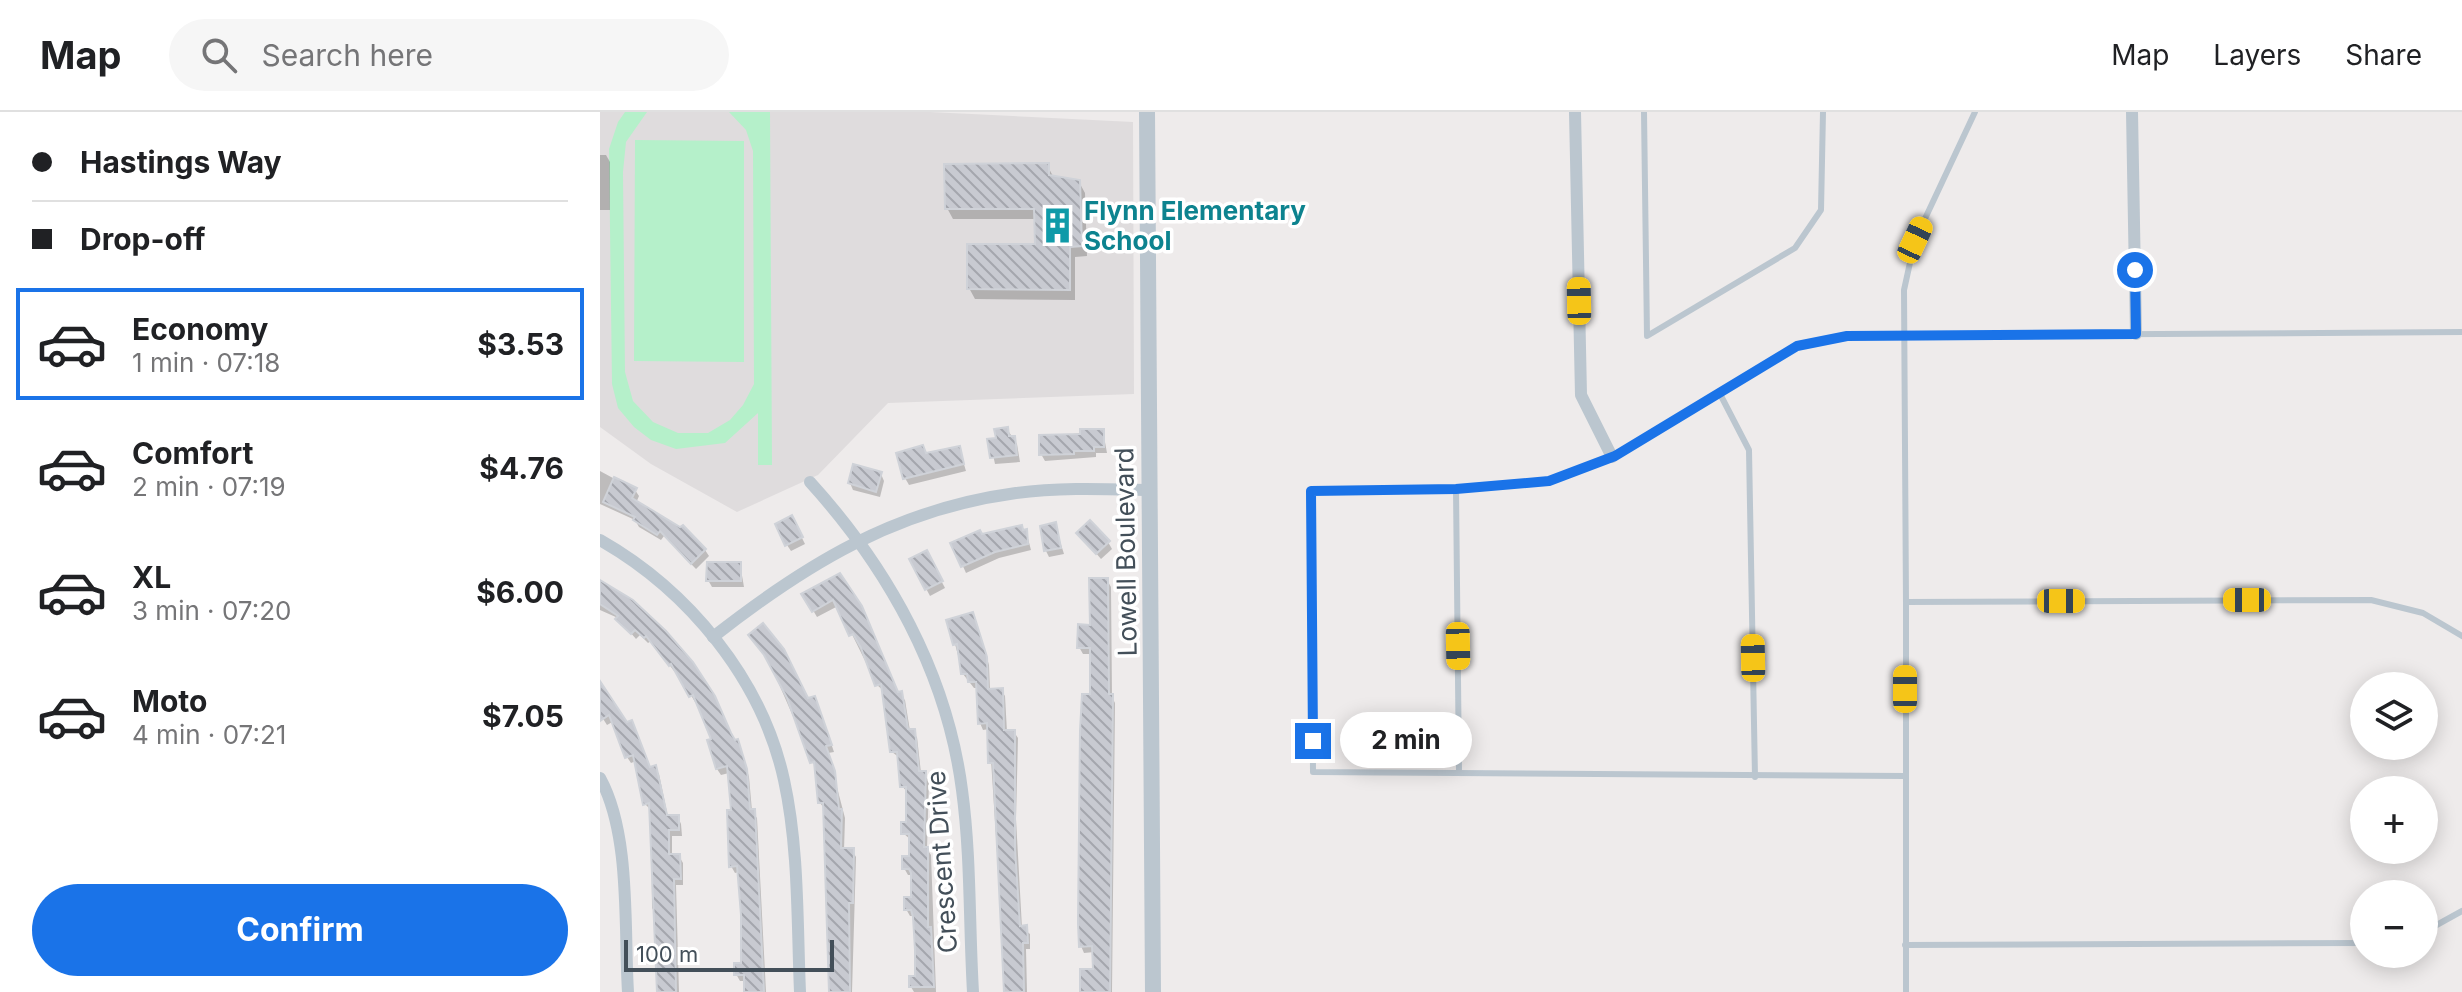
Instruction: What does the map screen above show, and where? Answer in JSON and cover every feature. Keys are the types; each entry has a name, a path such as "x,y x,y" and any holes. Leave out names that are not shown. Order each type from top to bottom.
{"street":[{"name":"Lowell Boulevard","path":"1147,112 1153,992"},
{"path":"1575,112 1581,395 1612,457"},
{"path":"2132,112 2136,334"},
{"name":"Crescent Drive","path":"810,482 859,540 916,634 936,684 954,745 964,808 973,992"},
{"path":"713,637 803,569 916,515 978,499 1044,490 1150,490"},
{"path":"600,540 669,589 713,637 756,703 783,777 792,839 800,992"},
{"path":"600,778 615,817 628,992"}],"lane":[{"path":"1644,112 1647,336 1795,248 1821,210 1823,112"},
{"path":"1906,992 1904,290 1915,240 1975,112"},
{"path":"1905,776 1313,772 1311,491 1456,489 1549,481 1612,457 1797,346 1847,336 2462,332"},
{"path":"1719,392 1749,450 1755,777"},
{"path":"1456,489 1459,772"},
{"path":"1906,602 2371,600 2423,613 2462,636"},
{"path":"2438,924 2462,911"},
{"path":"1905,945 2350,943"}],"shaded area":[{"path":"600,112 930,112 1133,122 1134,394 888,403 818,475 737,512 651,464 600,427"}],"green space":[{"path":"625,112 647,112 626,142 623,172 625,372 633,401 653,422 678,433 708,433 730,420 743,405 754,384 753,151 746,130 729,112 770,112 772,465 758,465 758,413 725,443 676,449 651,440 634,427 618,408 612,384 609,149 618,122"},
{"path":"635,140 744,141 744,362 634,361"}],"building":[{"name":"Flynn Elementary School","path":"1049,163 1049,175 1080,180 1082,246 1070,247 1070,290 967,289 967,244 1035,244 1034,209 945,209 944,164"},
{"path":"1008,427 1009,436 1015,436 1017,455 990,458 987,439 996,438 994,429"},
{"path":"1080,429 1104,429 1104,447 1094,447 1094,451 1074,451 1074,454 1039,455 1039,435 1080,434"},
{"path":"923,445 926,453 960,446 964,464 903,479 896,453"},
{"path":"853,464 882,472 876,492 848,483"},
{"path":"614,477 637,488 632,498 680,527 683,525 706,549 691,564 660,531 657,535 633,520 635,517 603,502"},
{"path":"792,515 803,537 785,546 775,524"},
{"path":"1090,520 1110,541 1096,554 1076,533"},
{"path":"1056,522 1061,548 1044,551 1040,526"},
{"path":"1022,525 1023,530 1027,529 1028,544 995,552 961,567 950,543 980,530 982,534"},
{"path":"927,550 943,581 925,590 909,559"},
{"path":"707,562 741,562 741,581 706,581"},
{"path":"840,573 862,606 898,692 902,691 908,729 915,729 919,771 926,771 924,847 928,847 928,927 931,927 934,987 909,987 909,976 915,976 915,950 913,917 911,910 904,910 904,897 911,897 911,873 909,869 902,869 902,856 909,856 909,834 901,834 901,822 906,822 906,787 900,787 897,752 890,752 881,684 875,686 861,648 853,634 849,636 833,600 812,612 801,594"},
{"path":"1089,578 1108,578 1109,694 1113,694 1110,992 1080,992 1080,969 1093,969 1092,946 1079,947 1078,923 1080,731 1082,694 1090,694 1090,648 1077,648 1078,624 1090,625"},
{"path":"600,580 633,600 693,662 715,696 735,740 738,739 747,769 750,809 755,809 764,992 744,992 744,975 734,975 734,963 741,963 741,915 737,866 729,867 727,810 731,810 727,766 716,769 707,740 711,739 693,695 689,697 671,664 669,666 646,636 644,638 635,630 631,634 615,619 618,616 600,604"},
{"path":"973,612 987,657 988,689 1003,688 1004,730 1015,730 1015,849 1020,926 1027,925 1028,943 1023,943 1024,992 1004,992 993,763 988,763 987,723 978,724 976,682 968,682 967,674 961,674 957,644 953,645 946,620"},
{"path":"763,623 784,649 808,698 815,696 832,745 826,746 835,771 839,809 842,809 841,848 854,848 853,903 849,903 850,992 829,992 823,803 818,803 814,762 810,763 787,698 764,655 748,635"},
{"path":"600,681 627,722 632,720 650,767 656,765 667,815 679,815 679,830 669,830 669,854 680,854 681,879 674,879 676,992 657,992 649,803 643,805 633,755 625,758 609,715 600,721"}],"place":[{"name":"Flynn Elementary School","path":"1058,226"}],"route":[{"path":"1313,741 1311,491 1456,489 1549,481 1615,456 1797,346 1847,336 2136,334 2135,270"}]}
